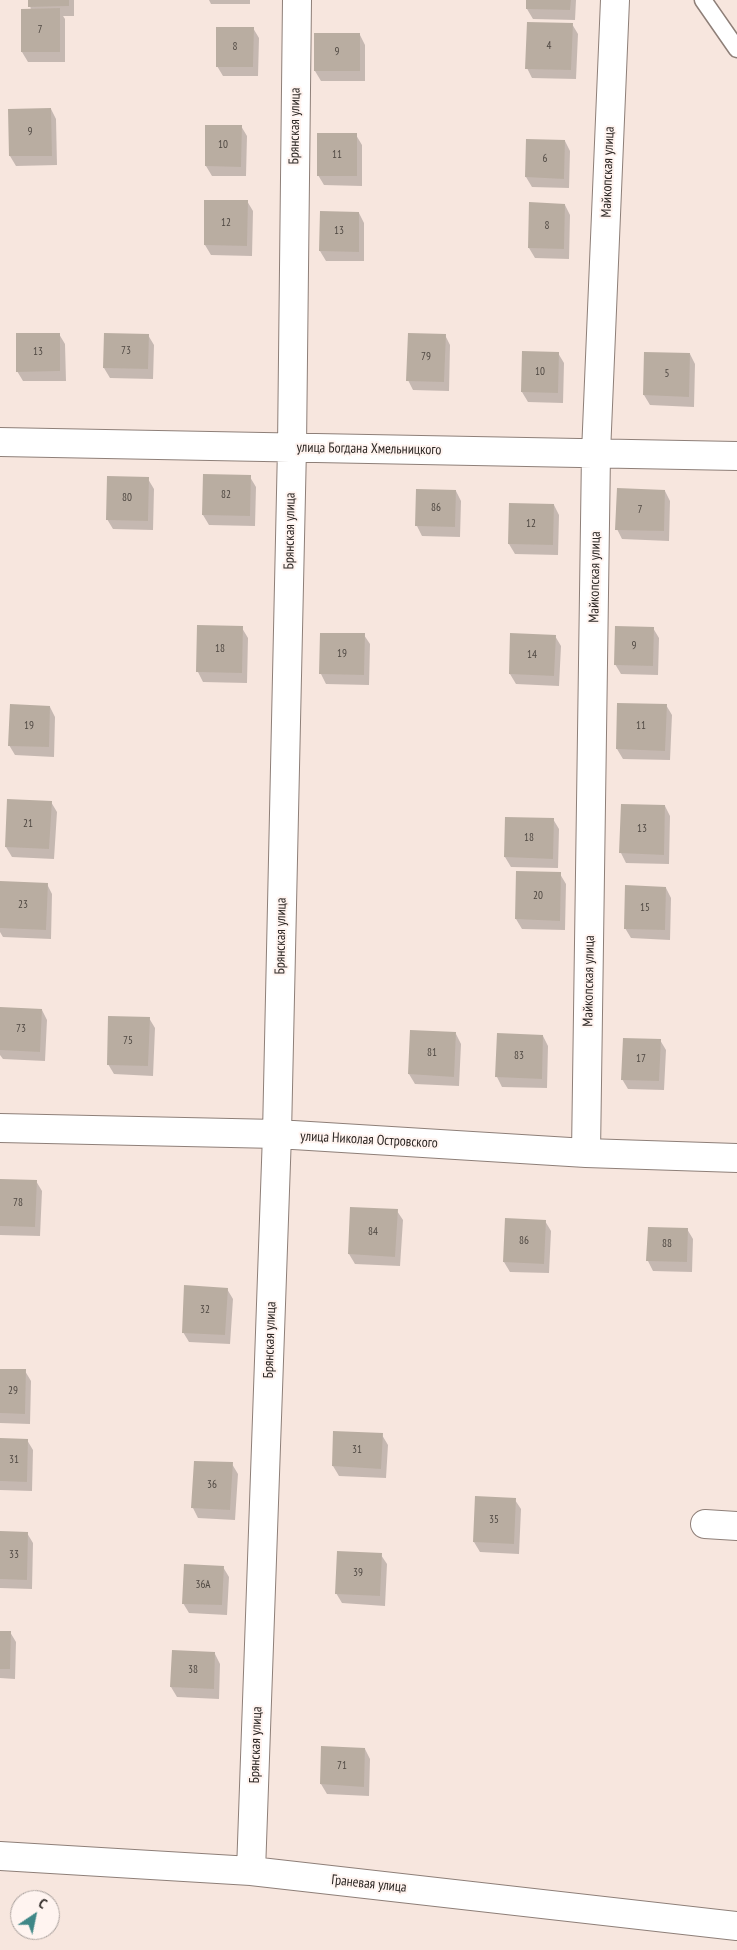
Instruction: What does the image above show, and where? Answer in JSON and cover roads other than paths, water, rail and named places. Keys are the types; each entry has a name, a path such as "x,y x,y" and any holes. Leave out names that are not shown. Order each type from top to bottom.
{"street":[{"name":"Брянская улица","path":"251,1871 277,1134 292,447 297,0"},
{"name":"Майкопская улица","path":"586,1153 596,453 616,0"},
{"name":"улица Богдана Хмельницкого","path":"0,442 737,456"},
{"name":"улица Николая Островского","path":"0,1128 277,1134 586,1153 737,1158"},
{"path":"705,1524 737,1526"},
{"name":"Граневая улица","path":"0,1856 251,1871 737,1926"}],"lane":[{"path":"703,0 737,49"}]}
